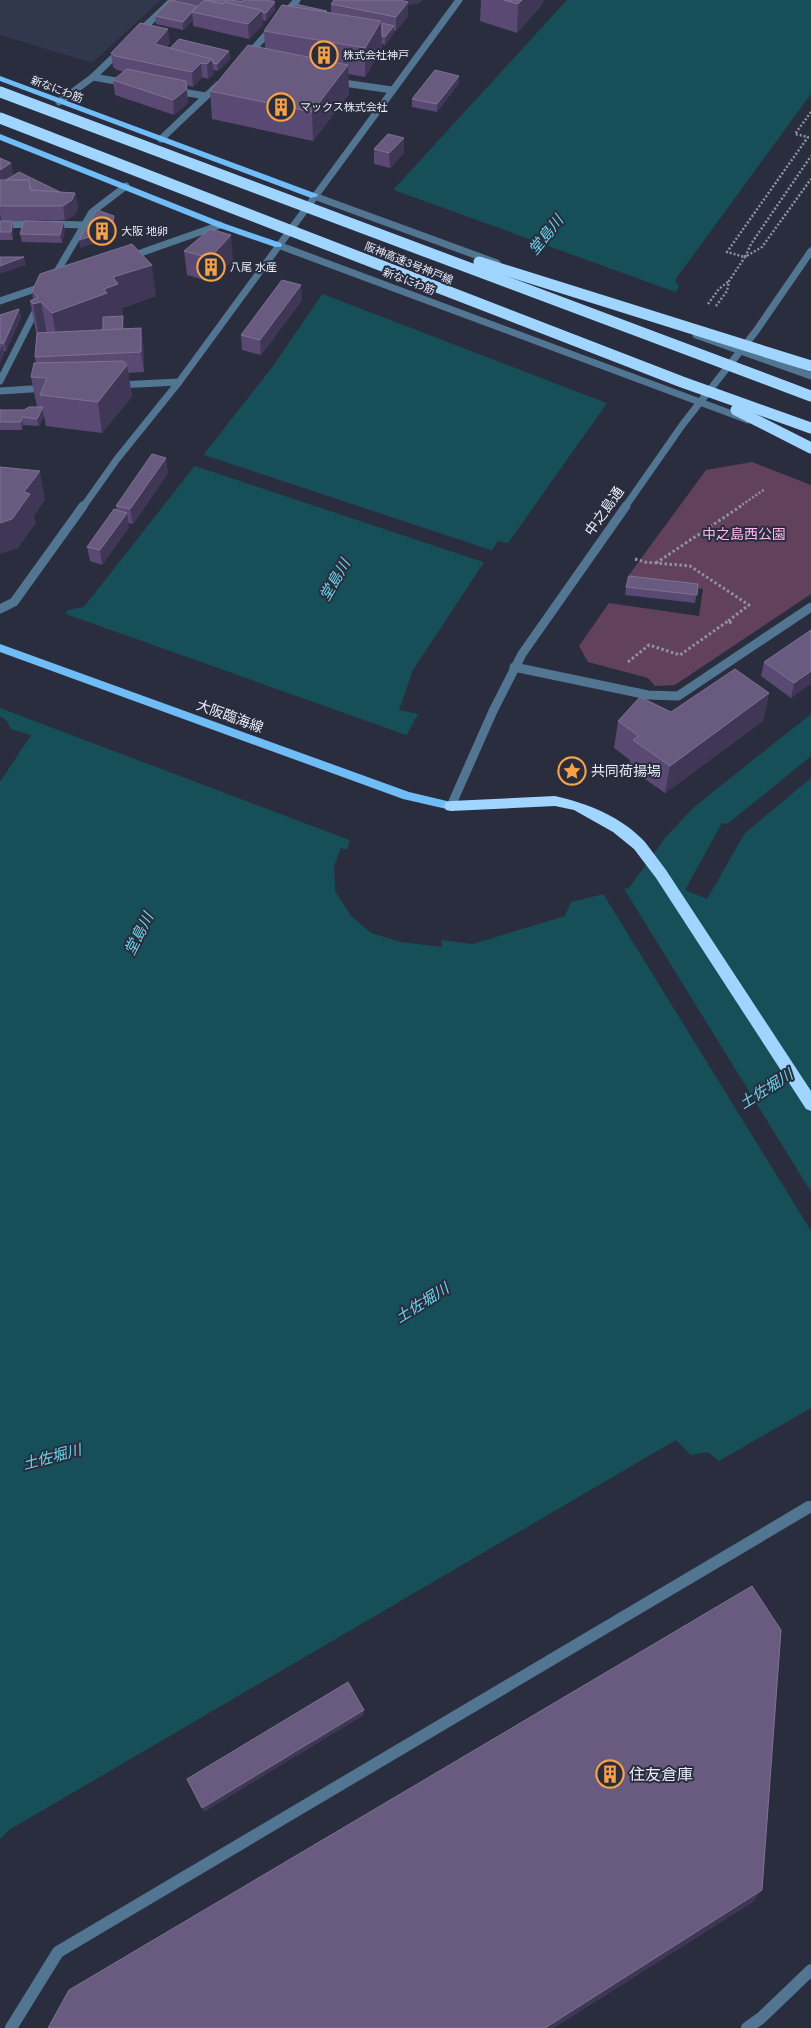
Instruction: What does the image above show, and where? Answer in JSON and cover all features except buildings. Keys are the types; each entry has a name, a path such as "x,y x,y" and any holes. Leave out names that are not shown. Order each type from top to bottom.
{"highway":[{"name":"阪神高速3号神戸線","path":"0,92 811,396"},
{"name":"阪神高速3号神戸線","path":"0,118 682,382 811,428"},
{"path":"374,232 510,271 811,366"},
{"path":"682,382 811,448"},
{"path":"451,806 555,801 578,806 618,828 639,845 661,874 811,1104"}],"main road":[{"name":"新なにわ筋","path":"0,78 59,102 314,196"},
{"name":"新なにわ筋","path":"0,137 278,245"},
{"name":"大阪臨海線","path":"0,648 407,796 451,806"}],"street":[{"path":"133,38 173,0"},
{"path":"244,59 297,0"},
{"path":"0,608 14,602 117,459 179,382 459,0"},
{"path":"59,102 93,77 126,45"},
{"path":"93,77 131,83"},
{"path":"161,139 225,79"},
{"path":"324,80 392,90"},
{"path":"169,90 206,96"},
{"path":"44,294 92,212 126,186"},
{"name":"新なにわ筋","path":"314,196 811,376"},
{"path":"0,225 21,223 84,225"},
{"path":"121,260 220,224"},
{"name":"新なにわ筋","path":"278,245 811,443"},
{"name":"中之島通","path":"451,806 514,667 550,612 811,251"},
{"path":"0,301 58,282"},
{"path":"0,381 40,302"},
{"path":"108,386 179,382"},
{"path":"0,390 59,388"},
{"path":"514,667 648,695 678,696 811,607"},
{"path":"11,2028 58,1952 809,1506"},
{"path":"747,2028 762,2018 811,1970"}],"path":[{"path":"811,112 795,134 808,137 727,252 745,257 762,247 811,179"},
{"path":"707,304 719,289 729,281 751,244 811,156"},
{"path":"716,307 727,291 729,281"},
{"path":"656,563 765,489"},
{"path":"621,668 650,645 654,645 671,655 680,655 750,605 690,566 635,559"},
{"path":"728,621 758,642"}],"shaded area":[{"path":"0,0 161,0 92,63 0,35"}],"green space":[{"name":"中之島西公園","path":"752,462 811,485 811,594 675,685 655,686 648,678 588,662 579,646 609,603 699,616 703,589 626,579 706,470"}],"water":[{"path":"567,0 811,0 811,94 675,280 679,287 605,406 508,543 498,541 413,670 399,710 418,714 350,839 347,850 341,848 334,866 335,891 351,916 371,933 401,942 442,947 441,940 473,944 565,916 571,902 629,888 665,838 694,807 811,714 811,1408 719,1461 708,1452 691,1455 676,1440 9,1830 0,1839 0,782 31,735 11,729 6,720 0,716 0,699 68,610 84,607 273,366 394,189"}],"pier":[{"path":"391,189 678,293 609,404 320,293"},
{"path":"201,454 494,551 486,563 192,465"},
{"path":"63,613 409,736 352,841 0,708 0,695"},
{"path":"811,756 811,778 745,833 707,899 685,890 722,823 730,822"},
{"path":"623,887 811,1192 811,1231 602,892"}],"place":[{"name":"株式会社神戸","path":"324,55"},
{"name":"マックス株式会社","path":"281,107"},
{"name":"大阪 地卵","path":"102,231"},
{"name":"八尾 水産","path":"211,267"},
{"name":"共同荷揚場","path":"572,771"},
{"name":"住友倉庫","path":"610,1774"}],"water label":[{"name":"堂島川","path":"546,235"},
{"name":"堂島川","path":"335,580"},
{"name":"堂島川","path":"139,934"},
{"name":"土佐堀川","path":"766,1089"},
{"name":"土佐堀川","path":"422,1303"},
{"name":"土佐堀川","path":"52,1457"}]}
